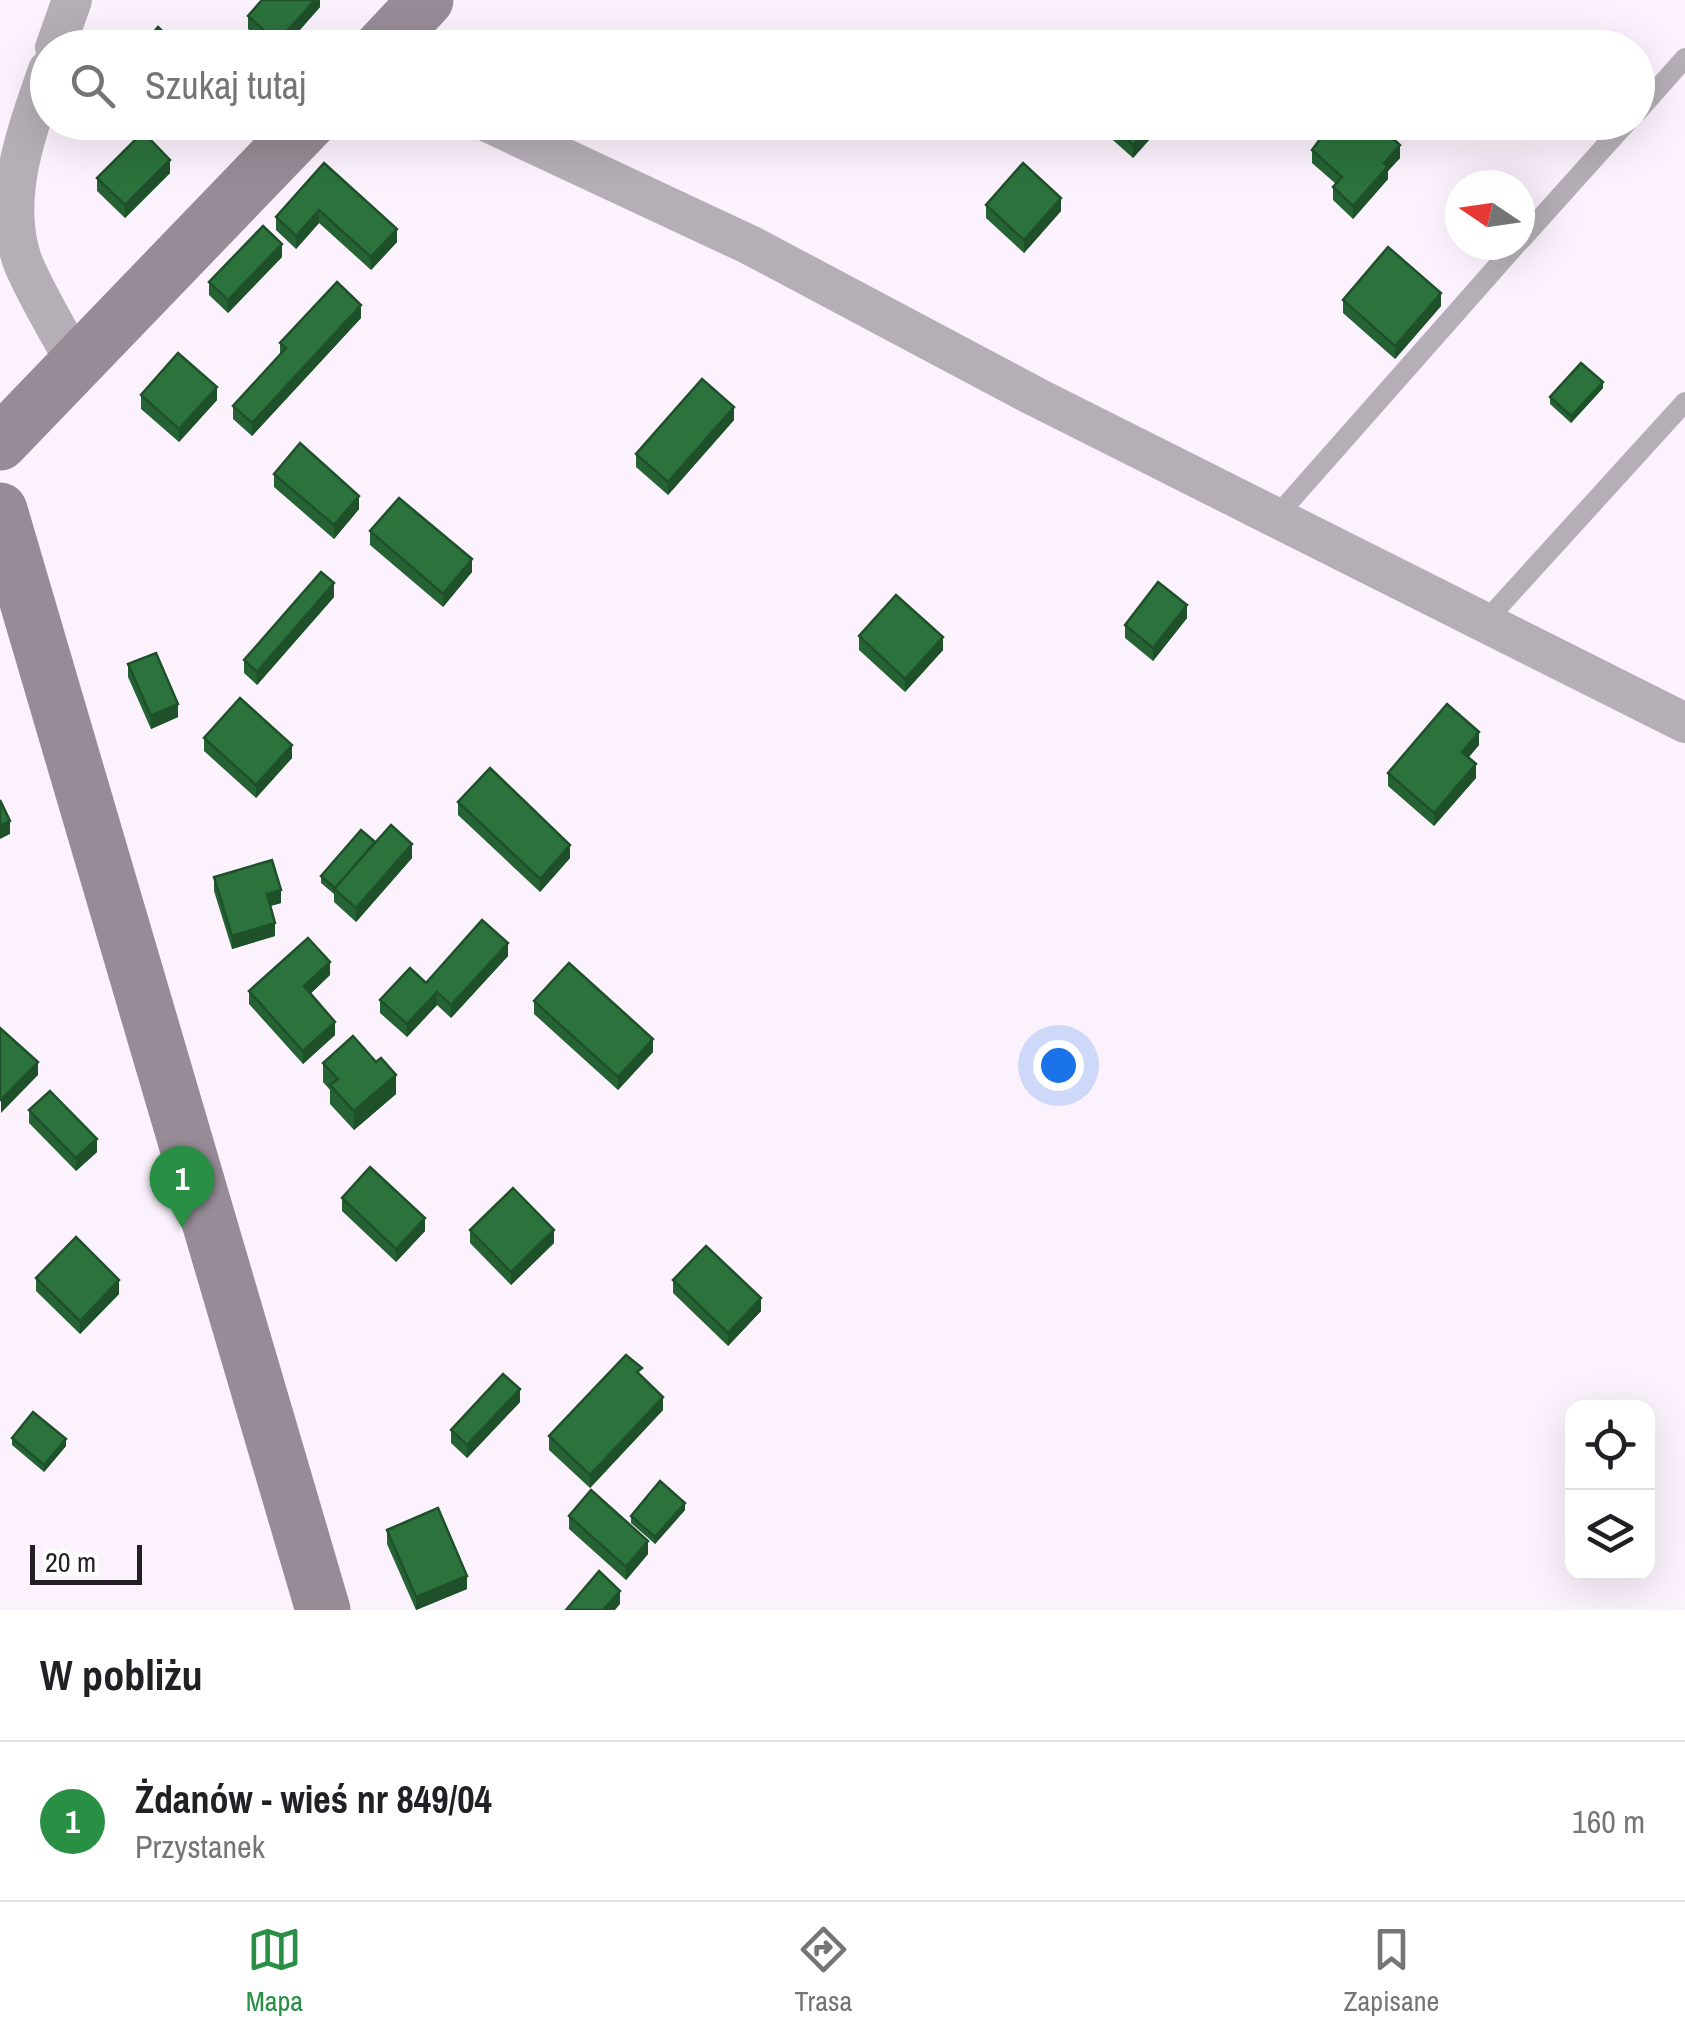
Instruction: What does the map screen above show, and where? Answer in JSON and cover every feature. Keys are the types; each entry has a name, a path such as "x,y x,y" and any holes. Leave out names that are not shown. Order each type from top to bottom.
{"main road":[{"path":"398,30 426,0"},
{"path":"0,444 292,140"},
{"path":"0,510 324,1610"}],"street":[{"path":"61,30 72,0"},
{"path":"30,129 14,181 13,226 22,262 76,365"},
{"path":"525,140 750,245 1034,396 1685,723"}],"lane":[{"path":"1655,91 1685,58"},
{"path":"1535,224 1610,140"},
{"path":"1274,518 1503,260"},
{"path":"1483,624 1685,402"}],"building":[{"path":"262,0 315,0 288,30 264,30 248,16"},
{"path":"135,140 151,140 170,160 125,205 97,178"},
{"path":"1319,140 1395,140 1400,145 1384,163 1388,166 1353,206 1333,187 1342,177 1312,150"},
{"path":"324,163 397,229 371,257 319,210 296,236 276,217"},
{"path":"1023,163 1061,198 1024,240 986,205"},
{"path":"263,226 282,244 228,300 209,282"},
{"path":"1388,247 1441,293 1395,346 1343,300"},
{"path":"337,282 361,305 252,423 233,406 286,348 280,343"},
{"path":"178,353 217,387 179,429 141,395"},
{"path":"1581,363 1603,382 1571,416 1550,397"},
{"path":"702,379 734,407 668,482 636,454"},
{"path":"300,443 359,496 334,525 274,474"},
{"path":"399,498 472,559 443,594 370,531"},
{"path":"321,572 334,583 257,672 244,660"},
{"path":"1158,582 1187,605 1153,648 1125,625"},
{"path":"896,595 943,637 905,679 859,636"},
{"path":"156,653 178,704 151,716 128,664"},
{"path":"240,698 292,745 256,785 204,738"},
{"path":"1447,704 1479,732 1462,752 1476,764 1434,813 1388,773"},
{"path":"490,768 570,845 540,879 458,802"},
{"path":"0,800 10,821 0,826"},
{"path":"391,825 412,844 356,908 334,889"},
{"path":"361,830 375,842 335,888 321,876"},
{"path":"272,860 281,890 267,894 275,923 232,936 214,877"},
{"path":"482,920 508,943 451,1005 437,992 407,1024 380,1000 410,968 426,983"},
{"path":"308,938 330,962 304,986 335,1022 303,1051 249,991"},
{"path":"569,963 653,1039 618,1077 534,1001"},
{"path":"0,1028 38,1062 1,1100 0,1099"},
{"path":"353,1036 376,1062 381,1058 396,1075 354,1111 330,1085 338,1079 323,1063"},
{"path":"50,1091 97,1139 76,1158 29,1110"},
{"path":"370,1167 425,1218 396,1249 342,1198"},
{"path":"513,1188 554,1230 511,1272 470,1230"},
{"path":"76,1237 119,1280 80,1321 36,1278"},
{"path":"706,1246 761,1298 728,1333 673,1280"},
{"path":"626,1355 642,1368 637,1372 663,1397 590,1475 549,1436"},
{"path":"503,1374 520,1389 467,1445 451,1430"},
{"path":"33,1412 66,1439 44,1465 12,1438"},
{"path":"660,1481 685,1503 655,1537 631,1516"},
{"path":"591,1490 648,1541 626,1567 569,1516"},
{"path":"438,1508 467,1576 416,1597 387,1530"},
{"path":"599,1571 620,1591 603,1610 566,1610"}],"place":[{"name":"Żdanów - wieś nr 849/04","path":"182,1228"}]}
